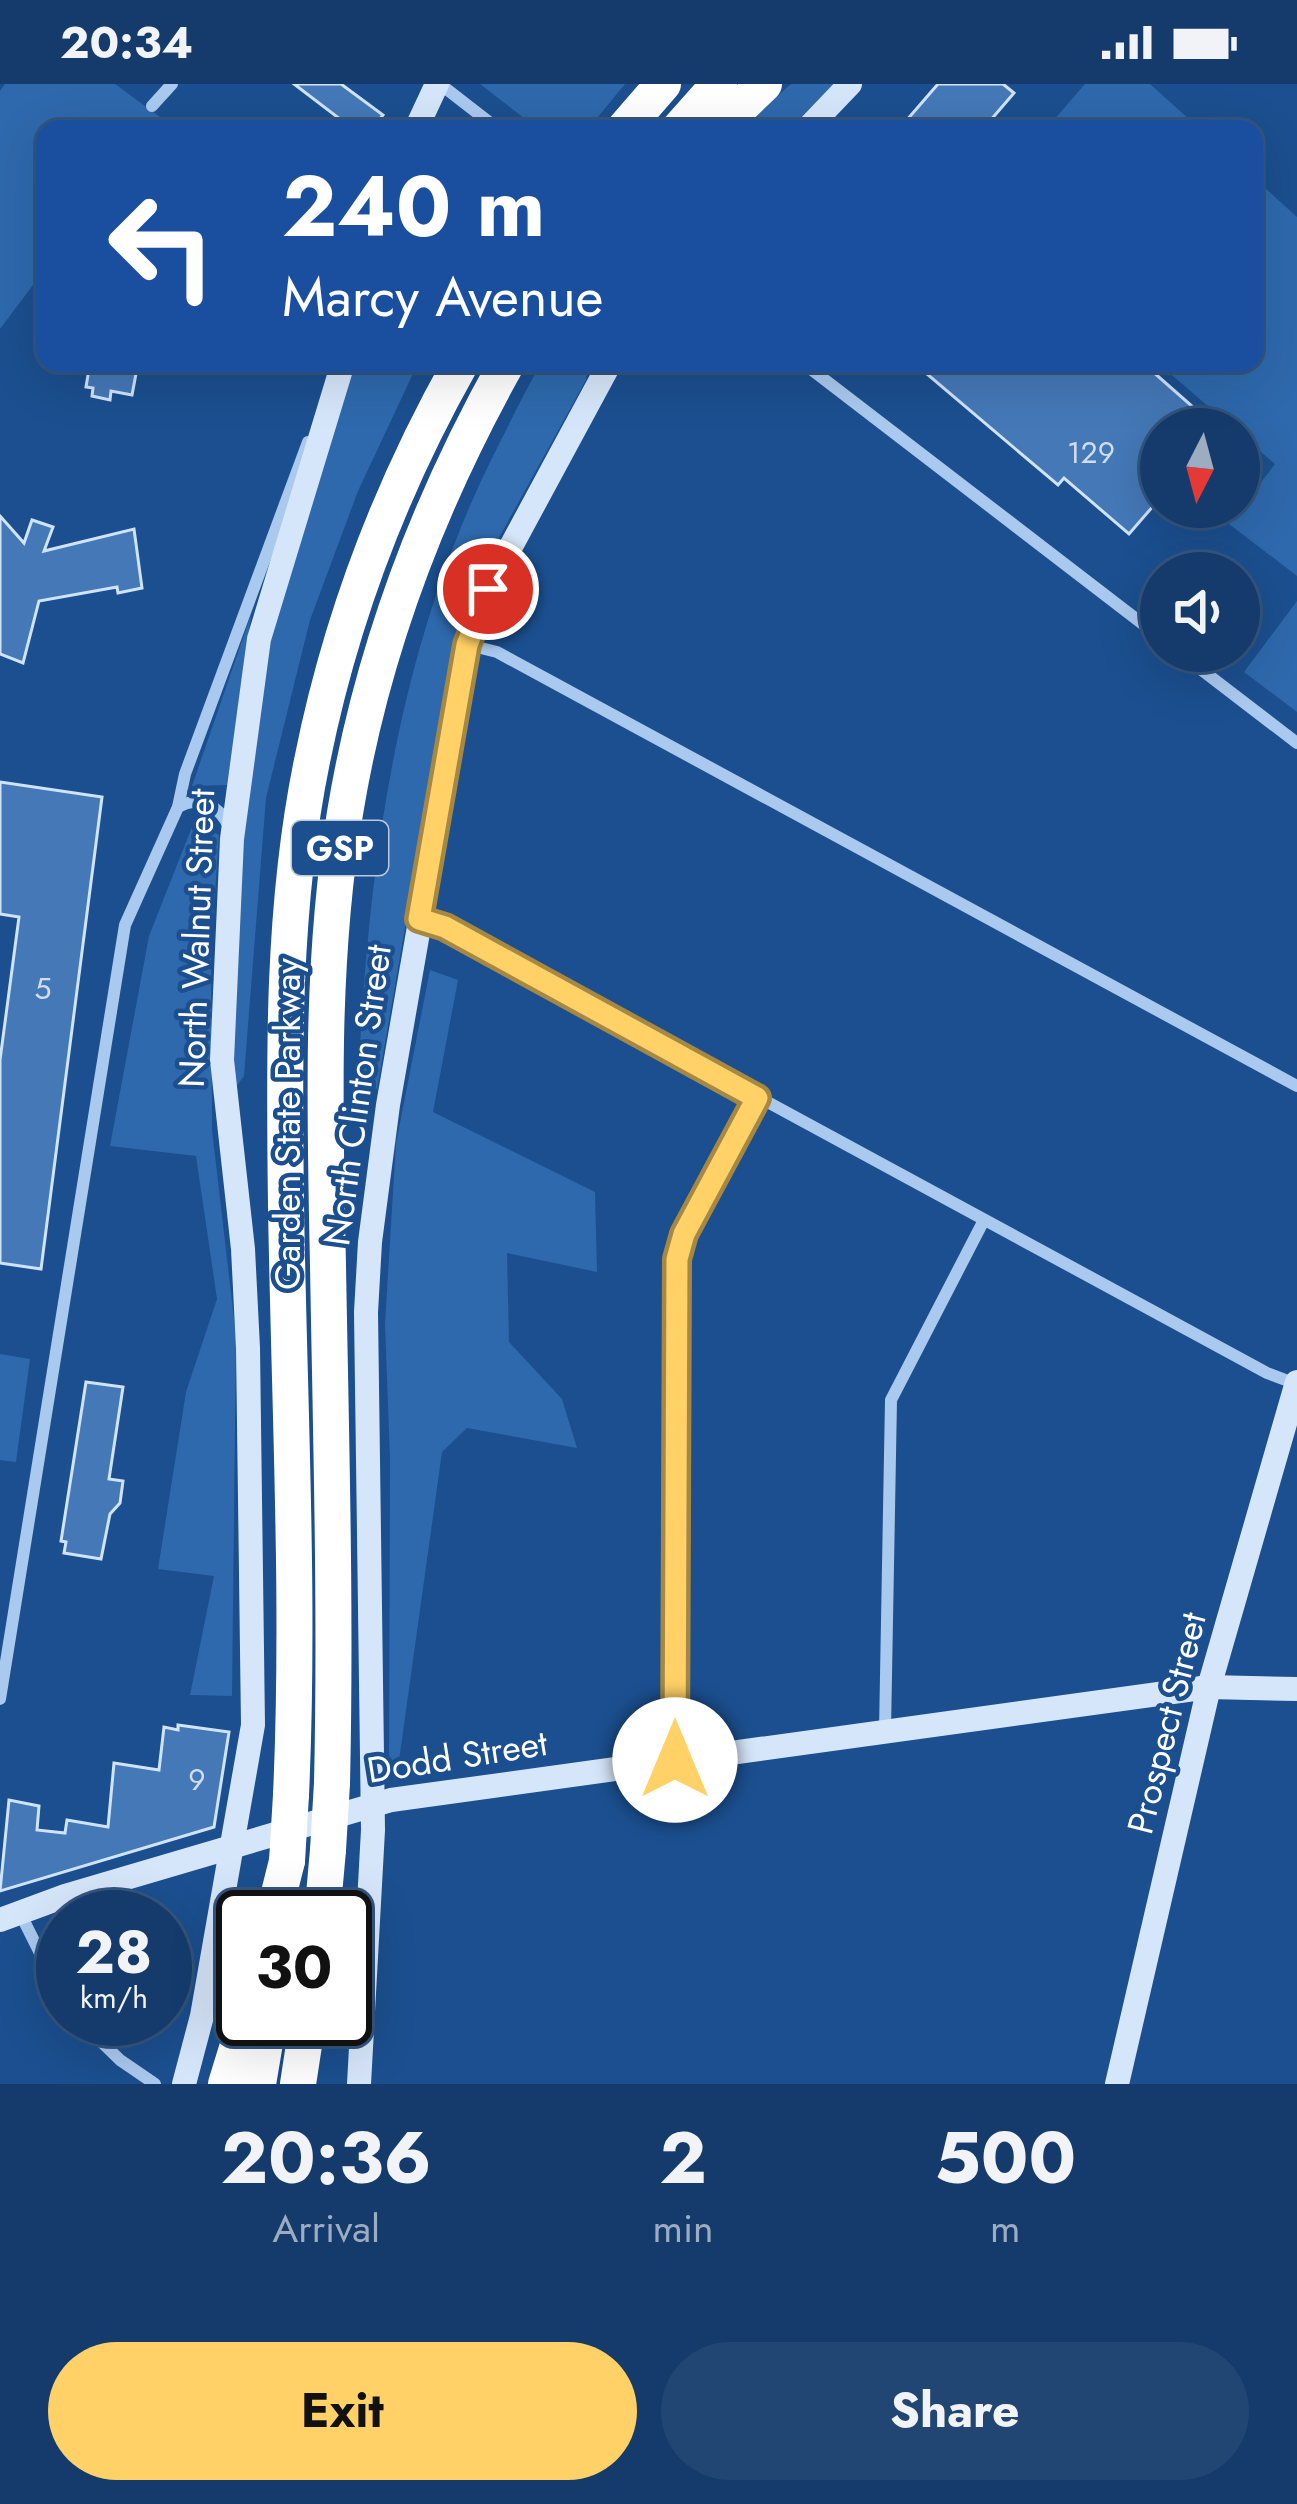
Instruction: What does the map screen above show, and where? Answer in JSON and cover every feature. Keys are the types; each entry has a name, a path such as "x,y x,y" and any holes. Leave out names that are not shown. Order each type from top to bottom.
{"highway":[{"path":"633,120 663,84"},
{"path":"687,120 719,84"},
{"path":"726,120 764,84"},
{"name":"Garden State Parkway","path":"284,1890 291,1795 287,980 292,896 311,763 344,634 403,477 456,372"},
{"name":"Garden State Parkway","path":"324,1890 332,1784 327,1014 332,911 348,794 375,679 413,563 459,454 502,372"},
{"path":"280,1890 287,1861"},
{"path":"226,2084 238,2046"},
{"path":"258,2084 264,2046"},
{"path":"298,2084 304,2046"}],"main road":[{"path":"420,120 438,84"},
{"path":"816,120 850,84"},
{"name":"North Walnut Street","path":"184,2084 198,2035 253,1725 248,1348 243,1249 222,1060 232,839 259,639 339,372"},
{"name":"North Clinton Street","path":"358,2084 373,1804 367,1371 372,1209 467,645 488,589 605,372"},
{"name":"Prospect Street","path":"1117,2084 1209,1687 1297,1383"},
{"name":"Dodd Street","path":"10,1916 373,1804 1209,1687 1297,1689"}],"street":[{"path":"152,106 172,84"},
{"path":"438,84 486,120"},
{"path":"0,1699 122,937 178,807 185,774 278,515 338,372"},
{"path":"814,372 1140,622"},
{"path":"467,645 497,652 1297,1087"},
{"path":"1204,672 1297,743"},
{"path":"178,807 194,801 216,808 232,839"},
{"path":"419,919 445,927 984,1220 1297,1383"},
{"path":"675,1760 677,1259 684,1234 757,1098"},
{"path":"885,1732 891,1400 984,1220"},
{"path":"10,1916 36,1957"},
{"path":"106,2046 155,2084"}],"shaded area":[{"path":"5,84 115,84 160,117 36,120 36,281 0,329 0,91"},
{"path":"480,84 625,84 595,120 526,120"},
{"path":"791,84 834,84 800,120 751,120"},
{"path":"1085,84 1150,84 1190,120 1054,120"},
{"path":"1263,186 1297,217 1297,576 1234,528 1260,528 1260,484 1275,464 1260,451 1260,408 1210,408 1168,372 1263,372"},
{"path":"352,372 414,372 358,491 310,620 266,798 244,1076 232,1092 244,834 254,731 268,639 314,480"},
{"path":"537,372 587,372 496,543 452,658 377,1089 358,1084 370,919 394,756 435,597 464,520"},
{"path":"1297,601 1297,712 1244,672 1260,672 1260,651"},
{"path":"251,615 227,785 192,786"},
{"path":"194,822 219,835 211,952 212,1130 236,1336 232,1696 190,1695 214,1576 158,1569 186,1392 217,1299 196,1156 110,1146 149,936"},
{"path":"430,970 458,980 433,1112 595,1192 597,1272 507,1253 509,1342 562,1399 577,1448 467,1428 442,1452 397,1775 389,1776 390,1459 385,1324 396,1143"},
{"path":"0,1354 30,1359 16,1462 0,1460"}],"building":[{"path":"294,84 341,84 383,115 379,120 341,120"},
{"path":"938,84 1003,84 1014,93 991,120 907,120"},
{"path":"88,372 136,372 132,395 111,391 110,400 92,396 93,388 86,387"},
{"path":"925,372 1153,372 1194,408 1140,408 1140,521 1129,534 1064,478 1058,485"},
{"path":"0,516 24,543 32,520 53,527 44,551 134,529 142,588 118,593 117,587 39,601 23,663 0,654"},
{"path":"0,782 102,797 41,1269 0,1263 0,1060 19,917 0,914"},
{"path":"86,1382 123,1387 109,1479 123,1481 101,1559 64,1553 66,1542 61,1541"},
{"path":"178,1725 229,1732 214,1827 0,1891 9,1800 39,1806 37,1830 65,1833 67,1820 108,1827 114,1763 159,1770 164,1727 178,1730"}],"route":[{"path":"488,589 467,645 419,919 445,927 757,1098 684,1234 677,1259 675,1760"}]}
